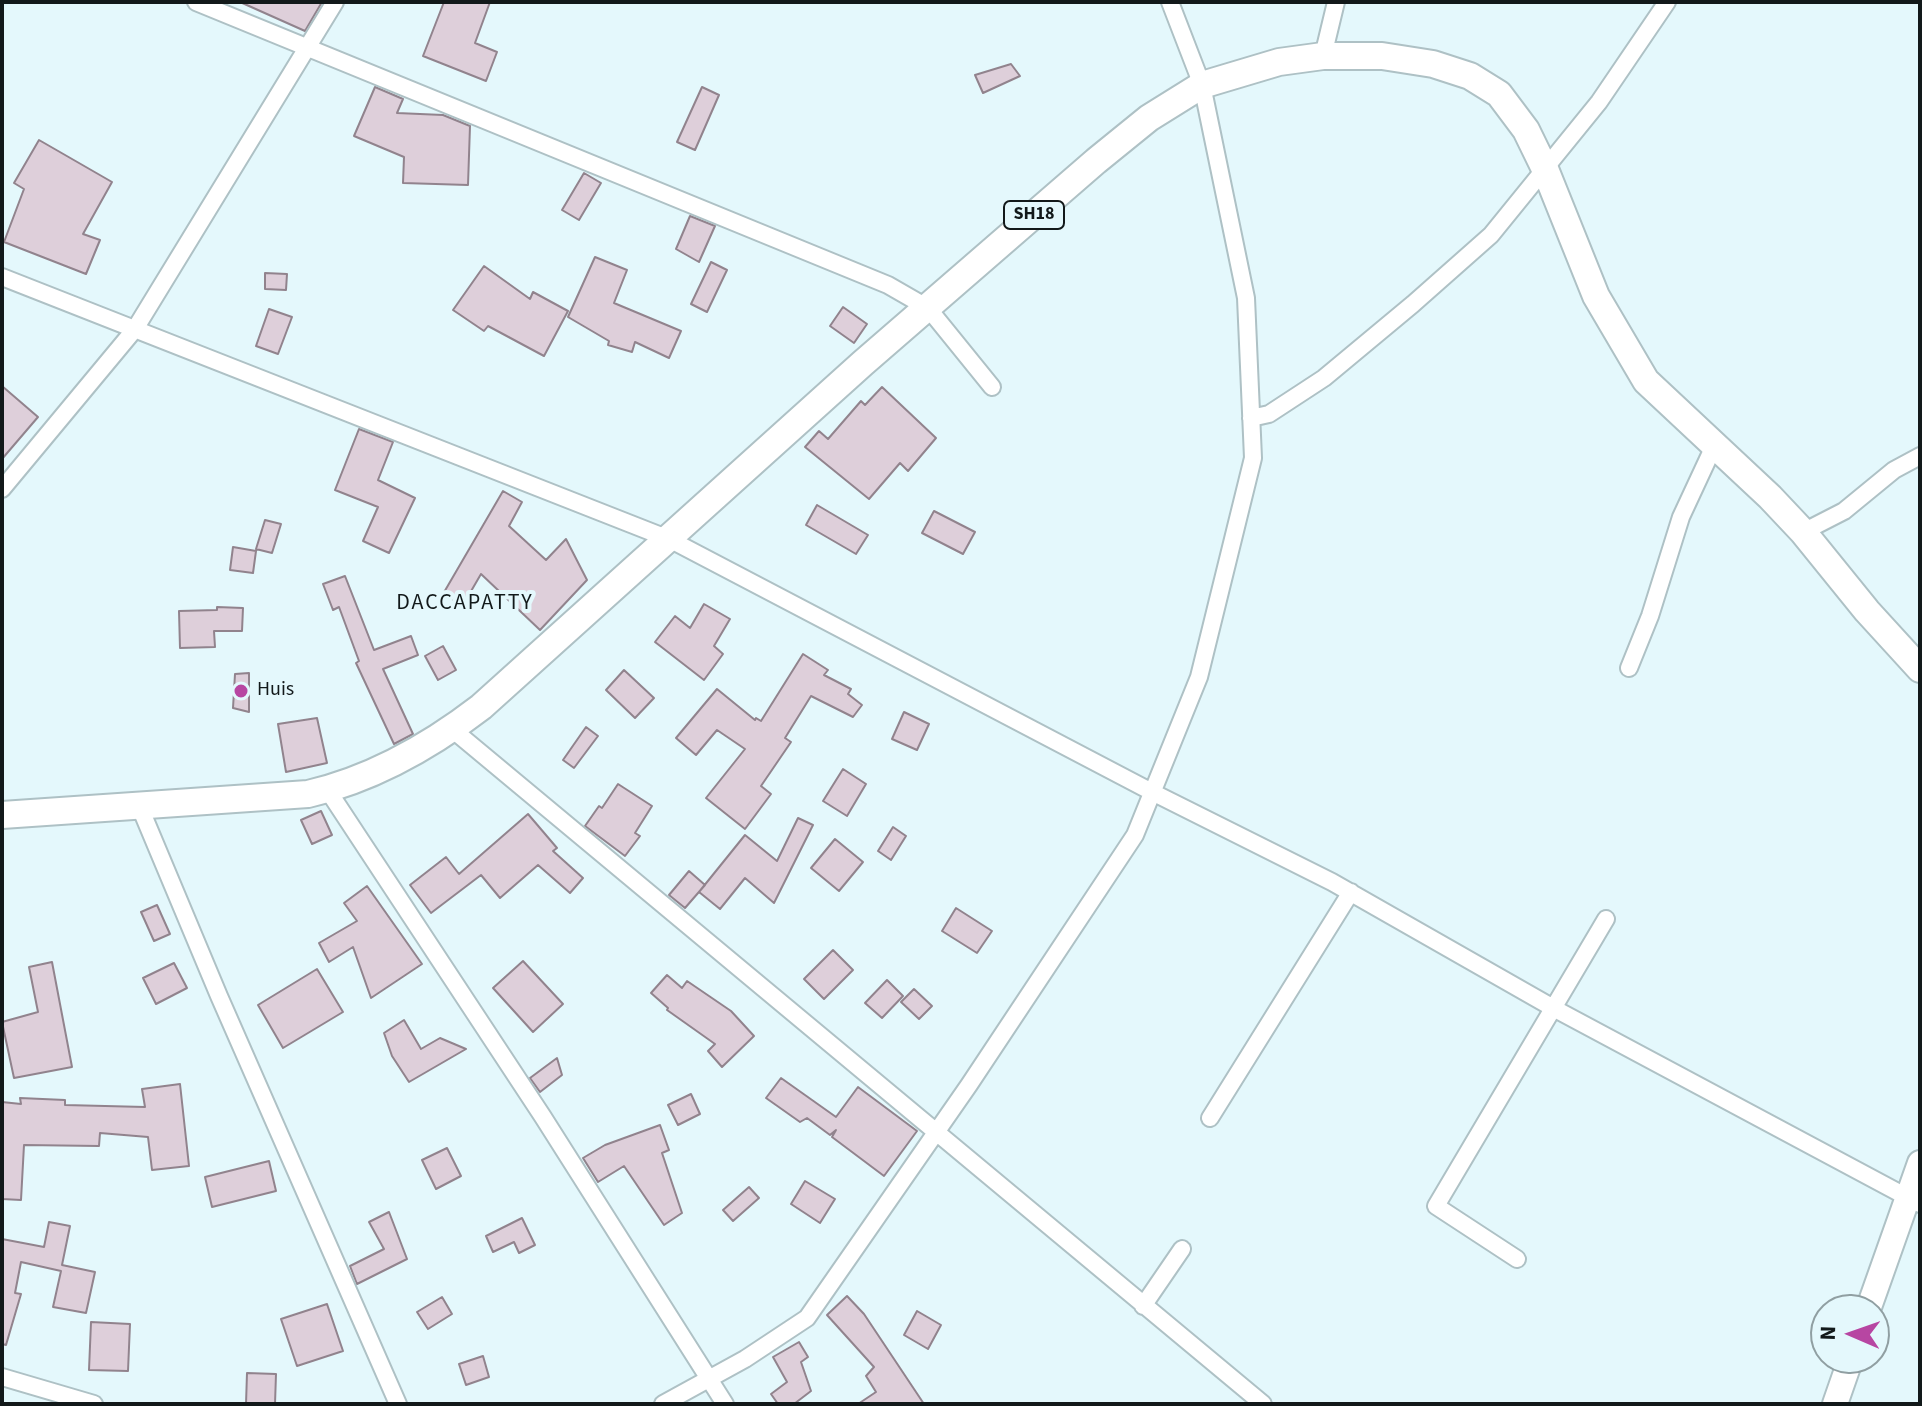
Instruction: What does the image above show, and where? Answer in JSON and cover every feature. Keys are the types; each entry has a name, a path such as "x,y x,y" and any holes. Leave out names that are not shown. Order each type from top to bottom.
{"main road":[{"name":"SH18","path":"2,815 280,797 327,789 389,766 419,751 481,707 928,308 1149,118 1202,85 1279,62 1323,56 1382,56 1433,64 1470,76 1499,94 1526,130 1596,296 1646,381 1770,497 1920,669"}],"street":[{"path":"196,2 218,6 307,47 888,285 928,308 992,387"},
{"path":"2,489 135,329 335,2"},
{"path":"663,1404 745,1359 807,1318 936,1133 1135,835 1199,677 1253,458 1246,298 1202,85 1170,2"},
{"path":"1323,56 1336,2"},
{"path":"1251,418 1269,414 1324,378 1491,235 1599,102 1667,2"},
{"path":"2,277 669,539 1152,792 1351,892 1555,1009 1914,1201"},
{"path":"1629,668 1650,616 1681,517 1714,446"},
{"path":"1803,532 1844,511 1894,470 1920,456"},
{"path":"452,729 1263,1404"},
{"path":"327,789 543,1117 725,1404"},
{"path":"139,805 398,1404"},
{"path":"1210,1118 1351,892"},
{"path":"1517,1259 1436,1206 1606,919"},
{"path":"1875,1294 1914,1201 1920,1163"},
{"path":"1143,1306 1182,1249"},
{"path":"1835,1404 1845,1374"},
{"path":"2,1377 94,1404"}],"building":[{"path":"240,2 322,2 305,31"},
{"path":"444,2 490,2 475,43 497,52 486,81 423,56"},
{"path":"1011,64 1020,76 983,93 975,75"},
{"path":"375,87 403,99 397,113 443,115 470,126 468,185 403,183 404,157 354,136"},
{"path":"702,87 719,95 695,150 677,142"},
{"path":"39,140 112,182 83,234 100,240 86,274 4,242 24,189 14,183"},
{"path":"584,173 601,183 579,220 562,210"},
{"path":"690,216 715,226 699,262 676,249"},
{"path":"595,257 627,270 614,303 681,331 669,358 635,342 632,352 608,345 609,341 568,317"},
{"path":"711,262 727,270 707,312 691,304"},
{"path":"484,266 530,299 533,292 568,311 544,356 488,326 484,331 453,310"},
{"path":"265,273 287,274 286,290 265,289"},
{"path":"843,307 867,324 854,343 830,326"},
{"path":"269,309 292,317 278,354 256,346"},
{"path":"2,386 38,417 2,459"},
{"path":"882,387 936,438 908,471 900,463 869,499 805,447 819,431 828,439 861,401 865,405"},
{"path":"359,429 393,442 378,480 415,498 389,553 363,541 378,507 335,490"},
{"path":"503,491 522,502 509,526 546,560 566,539 587,580 540,630 481,574 463,605 443,594"},
{"path":"817,505 868,535 856,554 806,525"},
{"path":"934,511 975,532 963,554 922,533"},
{"path":"265,520 281,524 272,553 256,549"},
{"path":"233,547 256,551 253,573 230,570"},
{"path":"345,576 374,650 411,636 418,655 383,669 413,734 394,744 356,663 359,661 339,607 333,610 323,584"},
{"path":"704,604 730,619 714,646 723,654 704,680 655,642 675,616 690,628"},
{"path":"217,607 243,608 242,631 214,631 215,647 180,648 179,611 217,610"},
{"path":"443,646 456,670 438,680 425,656"},
{"path":"803,654 828,670 824,675 851,689 848,694 862,705 853,717 811,696 785,738 791,742 761,786 771,794 745,829 706,798 745,749 717,730 696,755 676,738 717,689 755,720 761,721"},
{"path":"624,670 654,698 635,718 606,690"},
{"name":"Huis","path":"249,673 249,712 233,708 235,674"},
{"path":"904,712 929,724 917,750 892,739"},
{"path":"317,718 327,763 286,772 278,724"},
{"path":"586,727 598,736 574,768 563,760"},
{"path":"843,769 866,784 847,816 823,801"},
{"path":"618,784 652,806 635,833 640,836 625,856 585,826"},
{"path":"321,811 332,835 312,844 301,820"},
{"path":"528,814 557,848 553,851 583,878 570,893 538,865 500,898 481,875 431,913 410,885 446,857 459,874"},
{"path":"798,818 813,825 774,903 745,878 720,909 699,892 745,835 777,861"},
{"path":"893,827 906,836 891,860 878,851"},
{"path":"835,839 863,862 839,891 811,868"},
{"path":"689,871 705,885 685,908 669,895"},
{"path":"367,886 422,964 371,998 353,947 329,962 319,943 357,921 344,903"},
{"path":"157,905 170,934 154,941 141,912"},
{"path":"956,908 992,931 977,953 942,931"},
{"path":"833,950 853,970 824,999 804,979"},
{"path":"523,961 563,1004 533,1032 493,988"},
{"path":"52,962 72,1067 14,1078 2,1022 38,1012 29,967"},
{"path":"174,963 187,988 156,1004 143,978"},
{"path":"317,969 343,1012 283,1048 258,1005"},
{"path":"667,975 682,988 687,981 731,1011 754,1036 722,1067 708,1051 715,1044 667,1010 651,993"},
{"path":"887,980 903,996 882,1018 865,1003"},
{"path":"914,989 932,1006 919,1019 901,1002"},
{"path":"404,1020 421,1049 440,1038 466,1049 409,1082 392,1056 384,1033"},
{"path":"557,1058 562,1075 540,1092 530,1078"},
{"path":"781,1078 836,1117 858,1087 917,1131 884,1176 832,1137 836,1130 830,1135 807,1118 800,1122 766,1098"},
{"path":"180,1084 189,1166 152,1170 148,1137 100,1133 99,1146 24,1145 21,1200 2,1199 2,1102 21,1104 20,1098 65,1100 65,1105 145,1107 142,1089"},
{"path":"691,1094 700,1114 678,1125 668,1105"},
{"path":"660,1125 669,1150 662,1153 682,1213 664,1225 624,1166 598,1182 583,1158 605,1145"},
{"path":"447,1148 461,1176 436,1189 422,1160"},
{"path":"269,1161 276,1191 212,1207 205,1177"},
{"path":"805,1181 835,1199 820,1223 791,1204"},
{"path":"749,1187 759,1198 733,1221 723,1210"},
{"path":"389,1212 407,1259 357,1284 350,1266 384,1249 369,1222"},
{"path":"522,1218 535,1245 519,1253 514,1242 493,1252 486,1236"},
{"path":"49,1222 70,1226 62,1265 95,1272 86,1313 53,1307 61,1271 21,1262 15,1293 21,1294 6,1345 2,1344 2,1239 44,1247"},
{"path":"847,1296 864,1314 924,1404 858,1404 876,1392 866,1376 874,1367 827,1315"},
{"path":"442,1297 452,1314 428,1329 417,1312"},
{"path":"327,1304 343,1351 297,1366 281,1319"},
{"path":"917,1311 941,1325 928,1349 904,1335"},
{"path":"91,1322 130,1324 128,1371 89,1370"},
{"path":"799,1342 808,1357 801,1362 811,1391 794,1404 778,1404 771,1394 787,1382 773,1357"},
{"path":"483,1356 489,1377 466,1385 459,1364"},
{"path":"247,1373 276,1374 275,1404 246,1404"}],"place":[{"name":"Huis","path":"241,691"}],"district":[{"name":"DACCAPATTY","path":"465,604"}]}
